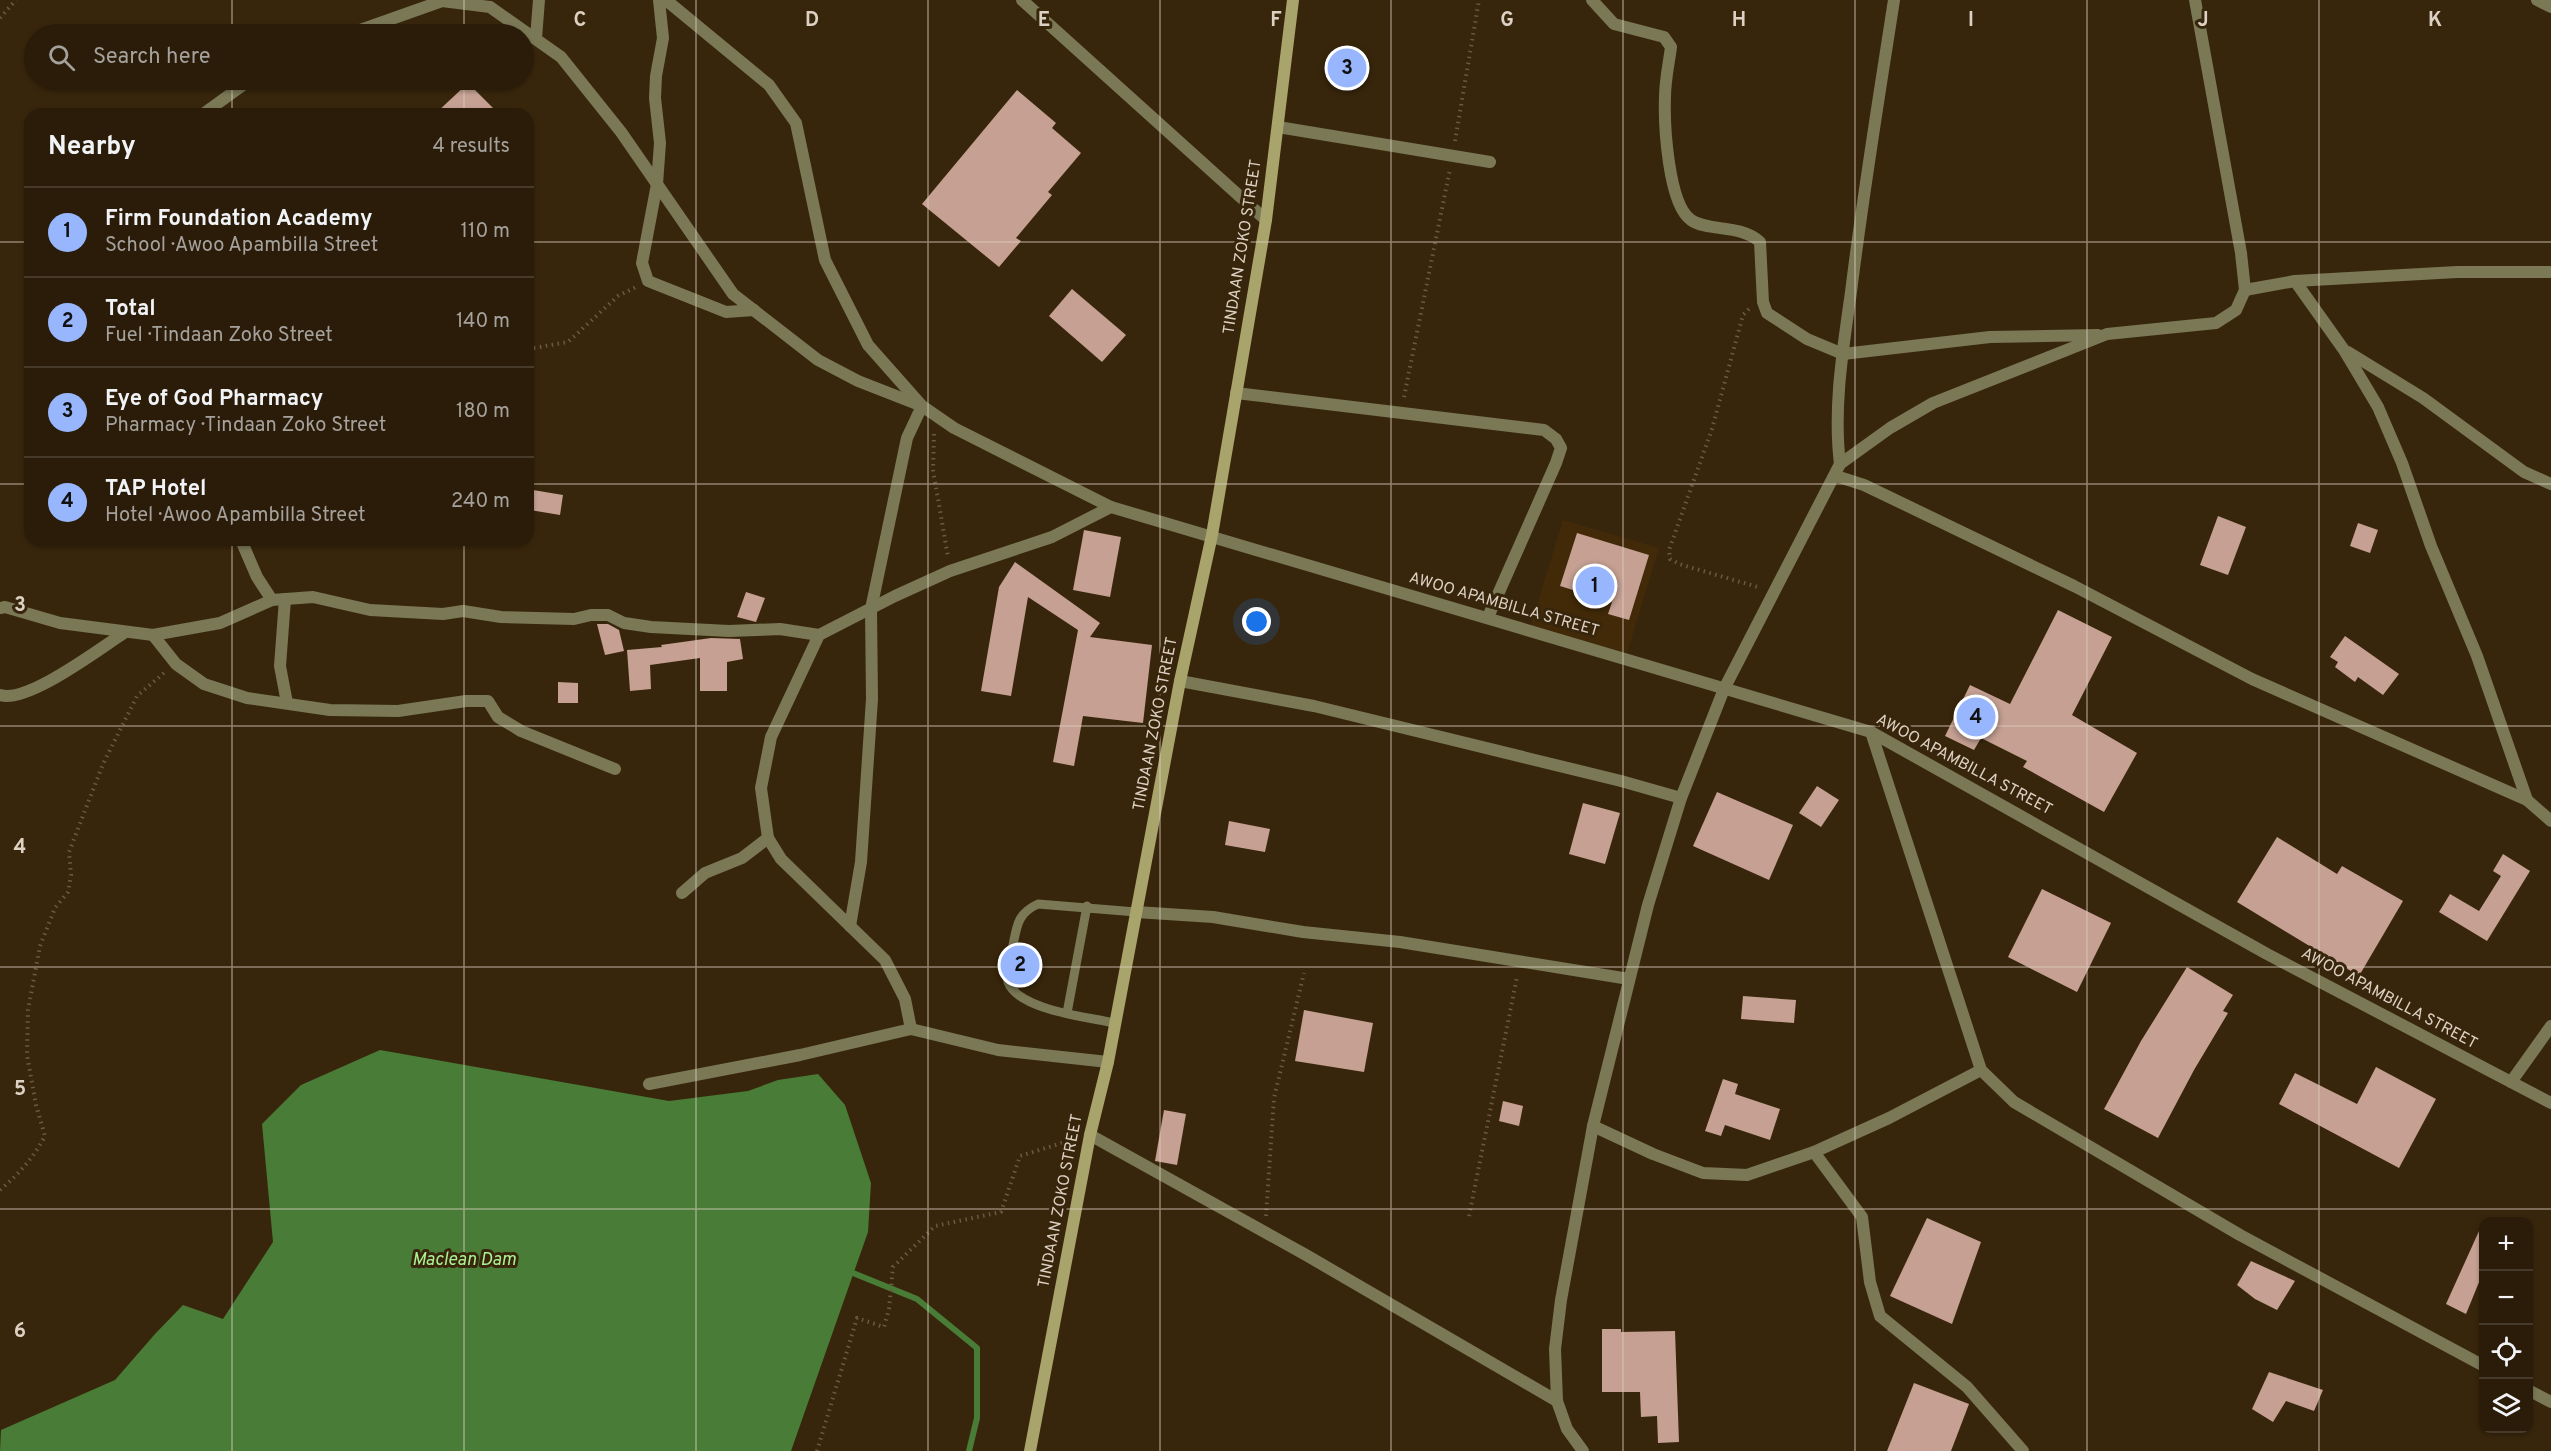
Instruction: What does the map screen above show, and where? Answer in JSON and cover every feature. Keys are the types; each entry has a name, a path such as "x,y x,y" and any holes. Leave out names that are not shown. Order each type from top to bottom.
{"main road":[{"name":"TINDAAN ZOKO STREET","path":"1030,1451 1090,1135 1108,1062 1180,681 1212,535 1266,220 1293,0"}],"street":[{"path":"539,0 536,38 561,57 621,132 733,294 818,360 858,381 922,406"},
{"path":"659,0 663,38 656,87 660,142 657,184 642,262 648,281 726,312 754,310"},
{"path":"666,0 770,85 796,123 825,260 868,345 922,406"},
{"path":"1022,0 1266,220"},
{"path":"1592,0 1614,24 1664,37 1671,46 1665,97 1669,167 1683,212 1692,221 1752,235 1760,242 1763,302 1767,313 1807,339 1843,354 1990,337 2107,334 2216,322 2236,310 2245,290 2241,253 2195,0"},
{"path":"1838,470 1837,439 1843,354 1859,225 1894,0"},
{"path":"2537,0 2551,7"},
{"path":"377,24 442,1 490,7 515,24"},
{"path":"212,108 236,90"},
{"path":"1278,127 1490,162"},
{"path":"2245,290 2295,281 2457,272 2551,272"},
{"path":"2295,281 2344,350 2378,407 2402,463 2431,546 2477,656 2527,800"},
{"path":"1583,1451 1567,1429 1557,1401 1555,1349 1593,1126 1648,904 1681,798 1724,688 1838,470 1890,428 1933,403 2107,334"},
{"path":"2344,350 2423,398 2524,472 2551,484"},
{"path":"1236,393 1544,430 1556,439 1562,448 1488,617"},
{"path":"850,927 861,862 872,699 871,609 907,438 922,406"},
{"name":"AWOO APAMBILLA STREET","path":"922,406 954,428 1111,507 1212,535 1871,732 2267,954 2551,1102"},
{"path":"1838,470 1864,485 2074,586 2252,680 2527,800 2551,821"},
{"path":"0,608 5,607 60,623 153,635 220,624 279,600 313,597 370,610 443,614 463,611 501,617 574,620 591,615 608,615 624,623 651,627 729,631 780,629 819,635 950,571 1052,537 1111,507"},
{"path":"244,546 257,577 279,600 280,666 287,703"},
{"path":"0,695 8,698 39,688 124,633"},
{"path":"153,635 176,664 204,684 247,698 330,710 398,711 466,701 488,701 498,717 520,731 615,769"},
{"path":"819,635 771,737 761,788 768,838 781,859 885,960 905,999 911,1029"},
{"path":"1180,681 1314,706 1622,781 1681,798"},
{"path":"1871,732 1981,1070 2014,1102 2240,1234 2479,1362"},
{"path":"682,893 705,873 742,858 768,838"},
{"path":"1136,912 1213,917 1303,932 1400,942 1629,979"},
{"path":"2511,1082 2551,1026"},
{"path":"649,1084 800,1055 911,1029 998,1050 1108,1062"},
{"path":"1593,1126 1653,1154 1703,1173 1747,1174 1814,1152 1889,1118 1981,1070"},
{"path":"1090,1135 1265,1232 1557,1401"},
{"path":"1814,1152 1862,1217 1870,1282 1880,1316 1967,1387 2023,1451"},
{"path":"2533,1392 2551,1402"}],"lane":[{"path":"1114,1023 1028,1002 1014,993 1007,980 1017,920 1026,910 1038,904 1087,906 1136,912"},
{"path":"1067,1013 1087,906"}],"path":[{"path":"0,18 16,0"},
{"path":"1402,412 1453,156 1479,0"},
{"path":"534,348 568,342 618,296 648,281"},
{"path":"1763,302 1748,309 1743,315 1712,429 1669,550 1670,559 1679,564 1775,592"},
{"path":"935,415 933,470 950,571"},
{"path":"0,1190 37,1152 45,1136 36,1105 27,1055 28,1010 40,946 55,908 68,892 71,875 69,852 77,828 103,764 137,696 176,664"},
{"path":"1469,1216 1521,962"},
{"path":"1265,1232 1274,1098 1304,973"},
{"path":"817,1451 857,1318 884,1326 889,1309 893,1267 935,1226 1001,1212 1020,1156 1090,1135"}],"shaded area":[{"path":"1563,520 1659,548 1627,653 1531,625"}],"water":[{"name":"Maclean Dam","path":"380,1050 669,1101 748,1091 778,1080 818,1074 845,1105 871,1183 868,1232 791,1451 0,1451 1,1430 115,1380 183,1305 223,1319 273,1242 262,1124 301,1085"}],"building":[{"path":"461,90 475,90 493,108 441,108"},
{"path":"1017,90 1056,123 1052,128 1081,153 1048,192 1052,195 1016,238 1021,241 999,267 922,204"},
{"path":"1072,289 1126,335 1102,362 1049,316"},
{"path":"534,490 563,495 560,515 534,511"},
{"path":"2218,516 2246,527 2228,575 2200,565"},
{"path":"2358,523 2378,530 2370,553 2350,546"},
{"path":"1084,530 1121,537 1110,597 1073,590"},
{"path":"1577,533 1649,555 1629,620 1608,614 1612,602 1560,586"},
{"path":"1015,562 1100,623 1090,637 1152,645 1143,723 1083,716 1074,766 1053,762 1078,630 1028,597 1011,696 981,691 999,587"},
{"path":"746,592 765,598 756,622 737,617"},
{"path":"2058,610 2112,637 2072,715 2137,753 2104,812 2023,767 2027,761 1981,738 1974,750 1945,736 1970,685 2010,704"},
{"path":"597,624 608,624 619,630 624,651 605,655"},
{"path":"2345,636 2399,674 2383,695 2358,677 2355,682 2335,667 2338,662 2330,657"},
{"path":"711,638 740,639 743,659 727,662 727,691 700,691 700,658 650,665 651,689 630,691 627,650 662,647 661,645"},
{"path":"558,682 578,683 578,703 558,703"},
{"path":"1817,786 1839,800 1821,827 1799,813"},
{"path":"1717,792 1793,825 1769,880 1693,846"},
{"path":"1583,803 1620,813 1605,864 1569,854"},
{"path":"1229,821 1270,829 1265,852 1225,845"},
{"path":"2277,837 2337,874 2342,866 2403,901 2359,976 2237,902"},
{"path":"2503,854 2530,871 2487,941 2439,912 2450,894 2479,911 2501,876 2493,871"},
{"path":"2042,889 2111,923 2077,992 2008,957"},
{"path":"2187,967 2233,995 2223,1011 2228,1013 2194,1070 2158,1138 2104,1109 2141,1041"},
{"path":"1743,996 1796,1000 1794,1023 1741,1019"},
{"path":"1304,1010 1373,1023 1364,1072 1295,1061"},
{"path":"2376,1067 2436,1099 2399,1168 2279,1104 2295,1073 2357,1104"},
{"path":"1723,1079 1738,1084 1735,1094 1780,1109 1770,1140 1725,1125 1721,1136 1705,1131"},
{"path":"1503,1101 1523,1106 1519,1126 1499,1121"},
{"path":"1164,1110 1186,1114 1177,1165 1155,1161"},
{"path":"1927,1218 1981,1242 1952,1324 1890,1296"},
{"path":"2479,1231 2479,1282 2466,1314 2446,1304"},
{"path":"2251,1261 2295,1281 2277,1310 2255,1299 2237,1285"},
{"path":"1602,1329 1621,1329 1621,1332 1675,1331 1679,1442 1658,1443 1657,1416 1641,1417 1640,1392 1602,1392"},
{"path":"2269,1372 2323,1390 2314,1411 2286,1401 2273,1422 2252,1409"},
{"path":"1914,1383 1969,1404 1951,1451 1887,1451"}],"waterway":[{"path":"853,1273 917,1299 977,1348 977,1418 969,1451"}],"place":[{"name":"Eye of God Pharmacy","path":"1347,68"},
{"name":"Firm Foundation Academy","path":"1595,586"},
{"name":"TAP Hotel","path":"1976,717"},
{"name":"Total","path":"1020,965"}]}
